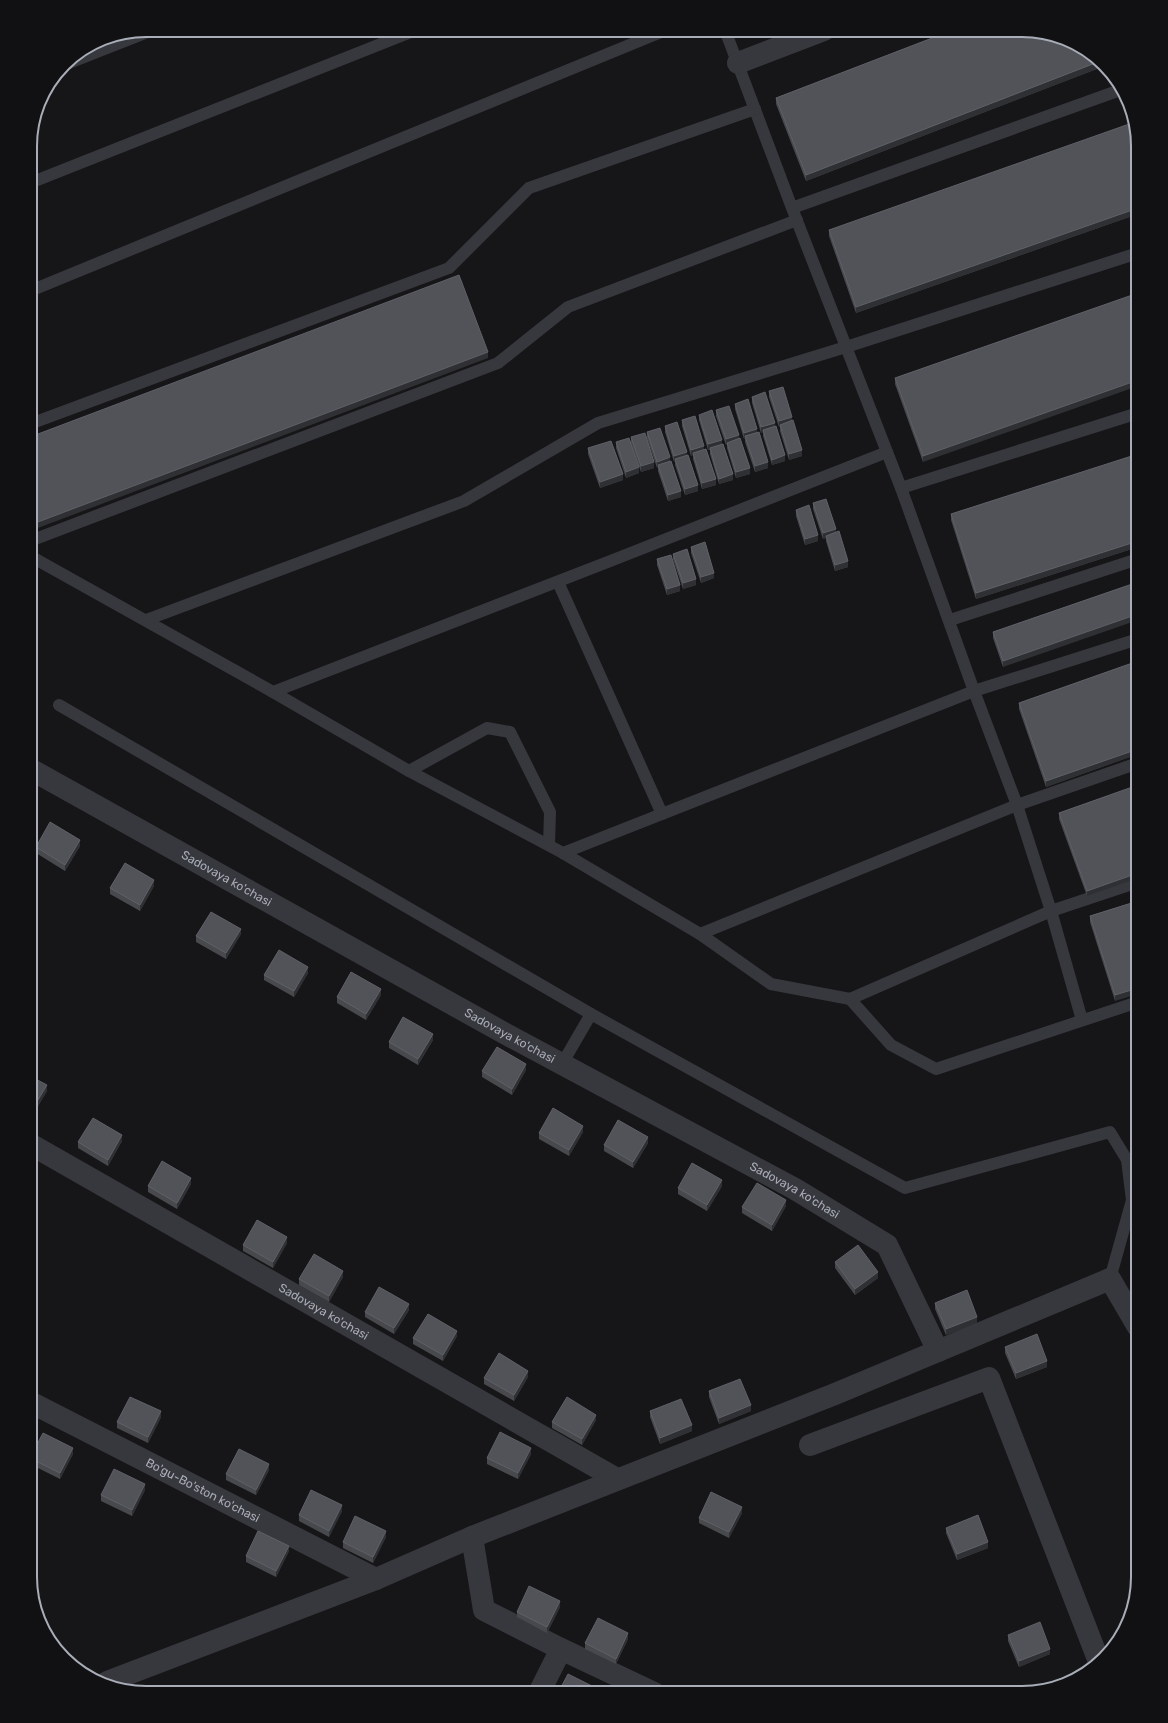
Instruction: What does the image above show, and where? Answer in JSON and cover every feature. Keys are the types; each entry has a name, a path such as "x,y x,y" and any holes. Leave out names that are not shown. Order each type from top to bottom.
{"street":[{"path":"738,63 806,37"},
{"name":"Sadovaya ko'chasi","path":"37,773 562,1064 795,1189 887,1244 938,1351"},
{"name":"Sadovaya ko'chasi","path":"37,1148 618,1479"},
{"path":"112,1680 376,1579 472,1537 835,1394 1110,1279 1131,1315"},
{"path":"810,1445 989,1378 1097,1656"},
{"name":"Bo'gu-Bo'ston ko'chasi","path":"37,1406 376,1579"},
{"path":"472,1537 484,1610 639,1686"},
{"path":"543,1686 562,1649"}],"lane":[{"path":"37,180 398,37"},
{"path":"37,288 649,37"},
{"path":"728,37 792,208 901,488 950,620 974,692 1018,804 1051,911 1082,1020"},
{"path":"83,58 133,38"},
{"path":"792,208 1116,92"},
{"path":"37,421 449,268 529,188 755,109"},
{"path":"37,539 498,363 568,308 797,220"},
{"path":"146,620 464,501 598,423 846,347 1131,255"},
{"path":"901,488 1131,415"},
{"path":"273,692 558,582 887,452"},
{"path":"37,560 273,692 409,771 563,853 700,934 771,984 850,999 1051,911 1131,884"},
{"path":"950,620 1131,562"},
{"path":"558,582 662,814"},
{"path":"563,853 974,692 1131,641"},
{"path":"59,705 591,1014 906,1188 1110,1132 1127,1160 1131,1192"},
{"path":"409,771 487,728 510,732 550,812 549,845"},
{"path":"700,934 1018,804 1131,765"},
{"path":"850,999 891,1045 936,1069 1131,1004"},
{"path":"562,1064 591,1014"},
{"path":"1110,1279 1131,1204"}],"building":[{"path":"935,37 1029,37 1043,39 1070,48 1093,64 806,175 776,98"},
{"path":"1128,124 1131,146 1131,210 856,307 829,230"},
{"path":"459,275 488,352 37,522 37,434"},
{"path":"1131,295 1131,382 923,456 895,378"},
{"path":"783,387 792,417 779,421 769,391"},
{"path":"765,392 775,423 761,427 752,397"},
{"path":"748,399 757,429 744,433 735,404"},
{"path":"729,406 739,435 726,439 716,410"},
{"path":"712,410 722,440 708,444 699,415"},
{"path":"695,416 704,446 691,450 682,420"},
{"path":"793,420 802,450 789,454 780,425"},
{"path":"677,422 687,452 674,456 665,426"},
{"path":"776,426 785,455 772,460 763,430"},
{"path":"660,428 670,457 657,462 647,432"},
{"path":"759,432 768,462 755,466 745,436"},
{"path":"645,433 654,462 641,466 631,437"},
{"path":"629,438 639,467 626,472 616,442"},
{"path":"740,438 750,468 736,472 727,443"},
{"path":"611,441 623,474 600,482 588,448"},
{"path":"723,444 733,474 719,479 710,448"},
{"path":"706,449 716,479 702,483 693,453"},
{"path":"688,455 698,485 685,489 675,459"},
{"path":"1131,456 1131,543 976,593 951,514"},
{"path":"671,461 681,491 668,495 658,465"},
{"path":"826,499 836,529 823,533 813,503"},
{"path":"809,505 818,535 805,539 796,510"},
{"path":"839,531 848,561 835,565 826,536"},
{"path":"705,542 714,573 701,577 691,547"},
{"path":"687,549 696,579 683,583 673,554"},
{"path":"671,555 680,585 667,589 657,559"},
{"path":"1131,584 1131,616 1003,661 993,632"},
{"path":"1131,663 1131,751 1046,781 1019,703"},
{"path":"1131,787 1131,875 1087,891 1059,813"},
{"path":"50,822 80,840 65,865 37,848"},
{"path":"125,863 154,880 140,905 110,888"},
{"path":"1131,903 1131,990 1115,995 1090,916"},
{"path":"211,912 241,929 226,953 196,936"},
{"path":"279,950 308,967 294,991 264,975"},
{"path":"351,972 381,989 366,1014 337,997"},
{"path":"403,1017 433,1034 418,1059 389,1042"},
{"path":"497,1047 526,1064 512,1089 482,1071"},
{"path":"37,1080 47,1085 37,1102"},
{"path":"553,1108 583,1126 569,1150 539,1133"},
{"path":"93,1118 122,1135 108,1160 78,1142"},
{"path":"618,1120 648,1137 633,1162 604,1145"},
{"path":"162,1161 191,1178 177,1203 148,1186"},
{"path":"692,1163 722,1180 707,1205 678,1188"},
{"path":"757,1183 786,1200 772,1225 742,1207"},
{"path":"257,1220 287,1237 273,1262 243,1245"},
{"path":"858,1245 878,1272 855,1289 835,1262"},
{"path":"314,1254 343,1271 329,1296 299,1279"},
{"path":"379,1287 409,1304 394,1328 365,1312"},
{"path":"967,1290 977,1317 946,1329 935,1303"},
{"path":"428,1314 457,1331 443,1355 413,1338"},
{"path":"1037,1334 1047,1361 1016,1373 1005,1347"},
{"path":"499,1353 528,1371 514,1395 484,1378"},
{"path":"740,1379 751,1405 719,1418 709,1391"},
{"path":"130,1397 161,1411 148,1437 117,1422"},
{"path":"567,1397 596,1415 582,1439 552,1422"},
{"path":"681,1399 692,1425 660,1438 650,1411"},
{"path":"500,1432 531,1448 518,1473 487,1458"},
{"path":"43,1433 73,1448 60,1473 37,1462 37,1445"},
{"path":"239,1449 269,1464 256,1490 226,1474"},
{"path":"114,1469 145,1484 132,1510 101,1495"},
{"path":"311,1490 342,1505 329,1531 299,1515"},
{"path":"711,1492 742,1507 729,1532 699,1518"},
{"path":"978,1515 988,1542 957,1554 946,1528"},
{"path":"355,1516 386,1531 373,1557 343,1542"},
{"path":"258,1531 289,1546 276,1571 246,1556"},
{"path":"529,1586 560,1601 547,1627 517,1612"},
{"path":"598,1618 628,1633 616,1659 585,1643"},
{"path":"1040,1622 1050,1649 1019,1661 1008,1635"},
{"path":"568,1674 592,1686 562,1686"}]}
